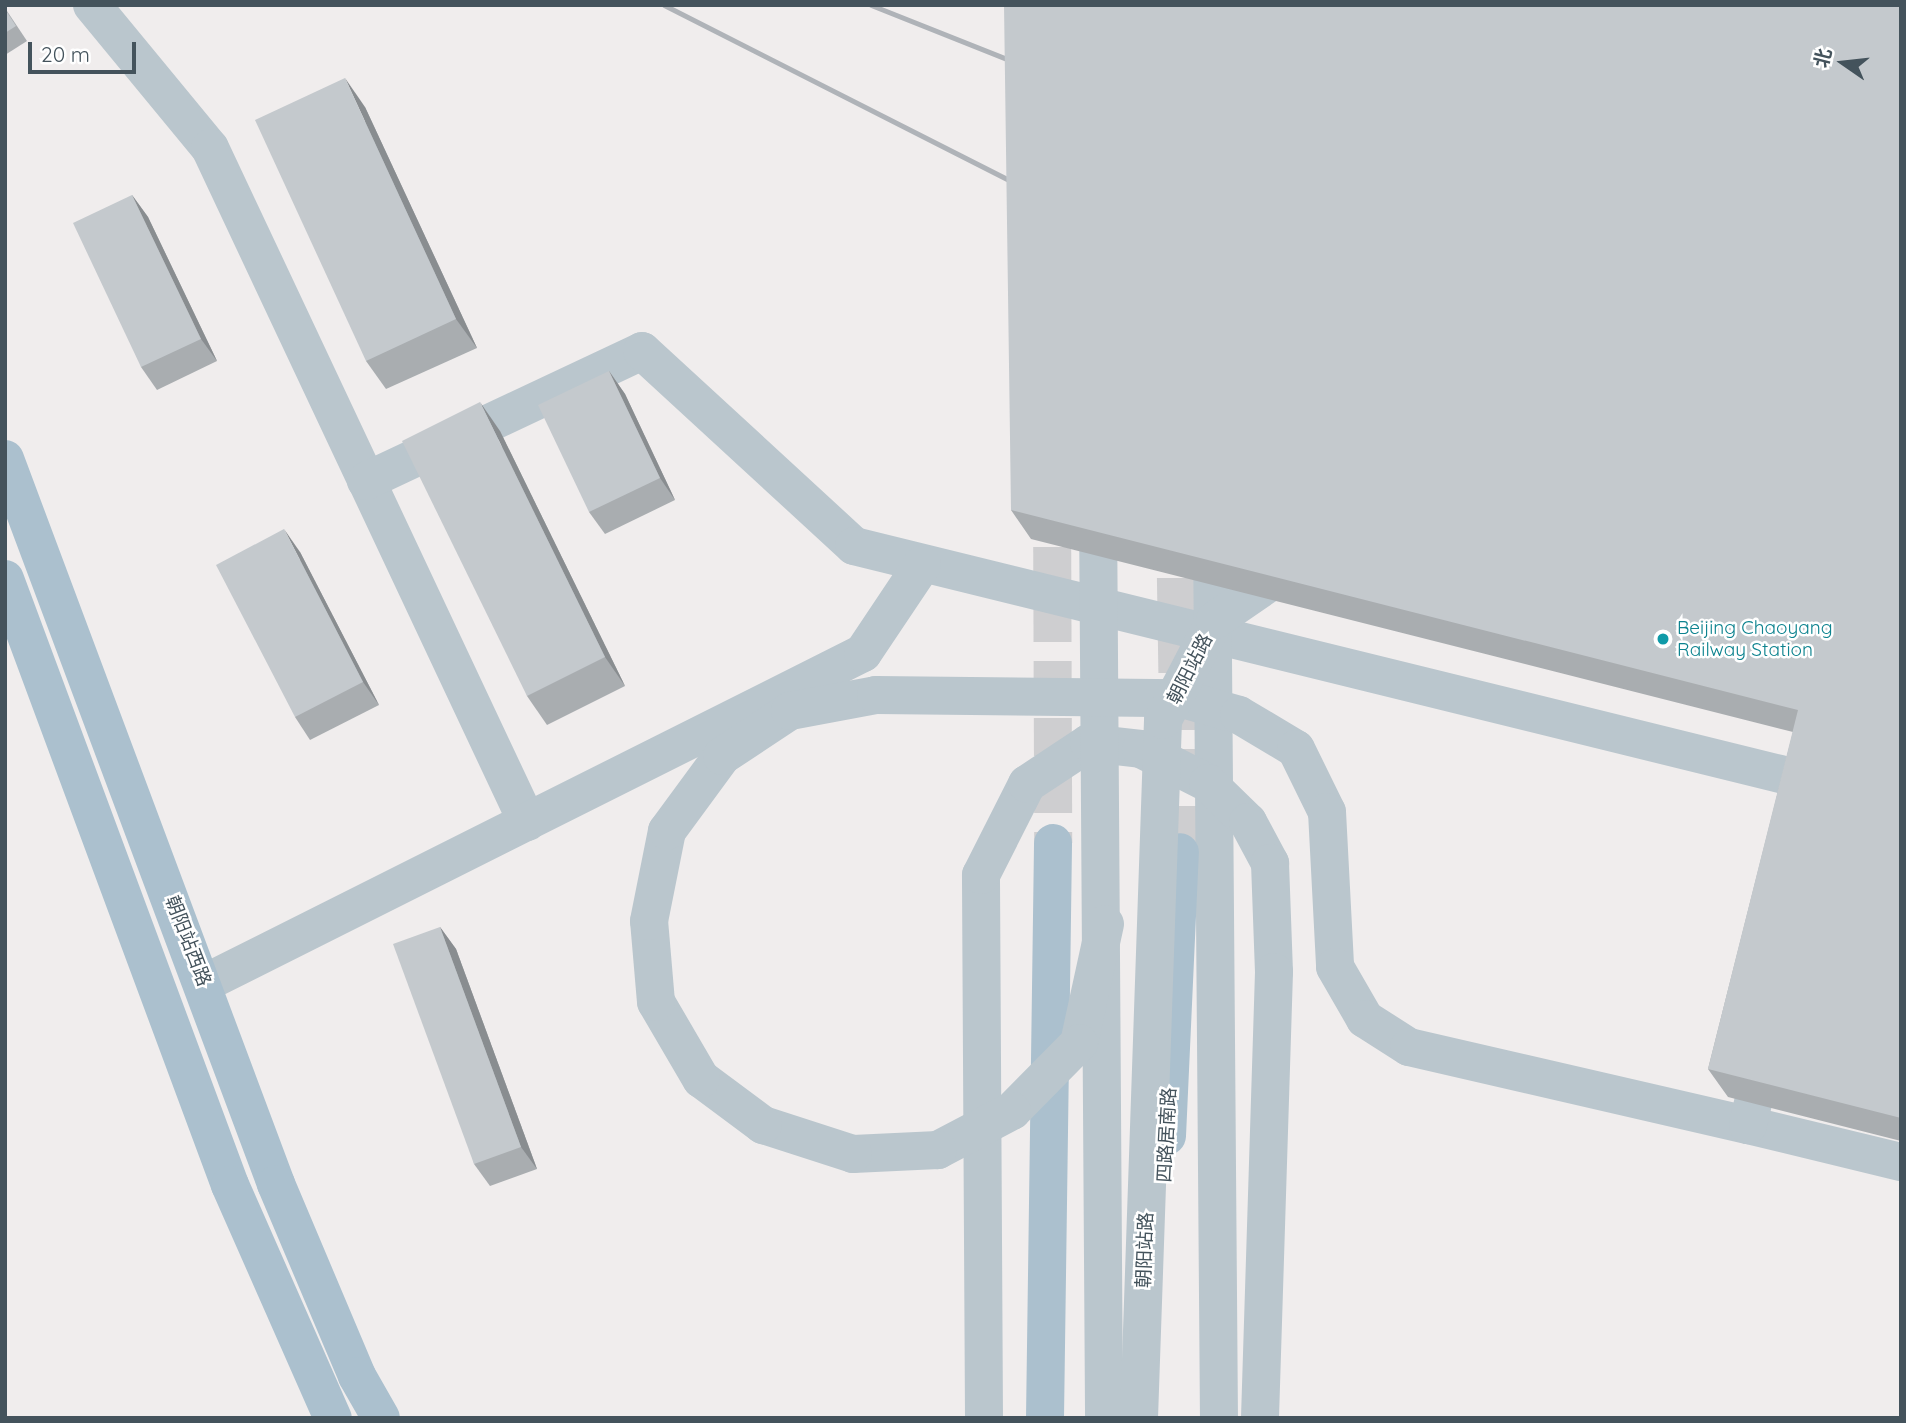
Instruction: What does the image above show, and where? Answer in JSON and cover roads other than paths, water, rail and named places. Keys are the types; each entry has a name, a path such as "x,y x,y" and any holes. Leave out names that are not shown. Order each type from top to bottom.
{"main road":[{"name":"朝阳站西路","path":"5,459 205,983 276,1184 357,1376 381,1418"},
{"path":"5,579 230,1185 333,1418"},
{"path":"1045,1418 1053,843"},
{"name":"四路居南路","path":"1155,1418 1180,852"}],"street":[{"path":"92,5 210,148 527,822"},
{"path":"366,481 642,351 854,546 922,565 1780,774"},
{"name":"朝阳站路","path":"1097,467 1105,924 1104,1418"},
{"name":"朝阳站路","path":"1139,1418 1163,720 1215,620 1321,554 1262,533 1198,499 1219,1418"},
{"path":"205,983 863,653 922,565"},
{"path":"1105,924 1079,1043 1013,1111 938,1150 853,1154 763,1125 701,1079 656,1002 649,921 667,831 722,756 790,711 876,695 1179,698 1240,715 1296,749 1327,812 1335,967 1365,1019 1409,1047 1901,1163"},
{"path":"984,1418 981,875 1027,784 1089,743 1141,750 1208,783 1248,822 1270,863 1274,972 1260,1418"},
{"path":"1748,1125 1773,1016"}],"tunnel":[{"path":"1052,490 1053,843"},
{"path":"1175,521 1180,852"}],"railway":[{"path":"664,5 1023,187"},
{"path":"871,5 1024,66"}],"place":[{"name":"Beijing Chaoyang Railway Station","path":"1663,639"}]}
